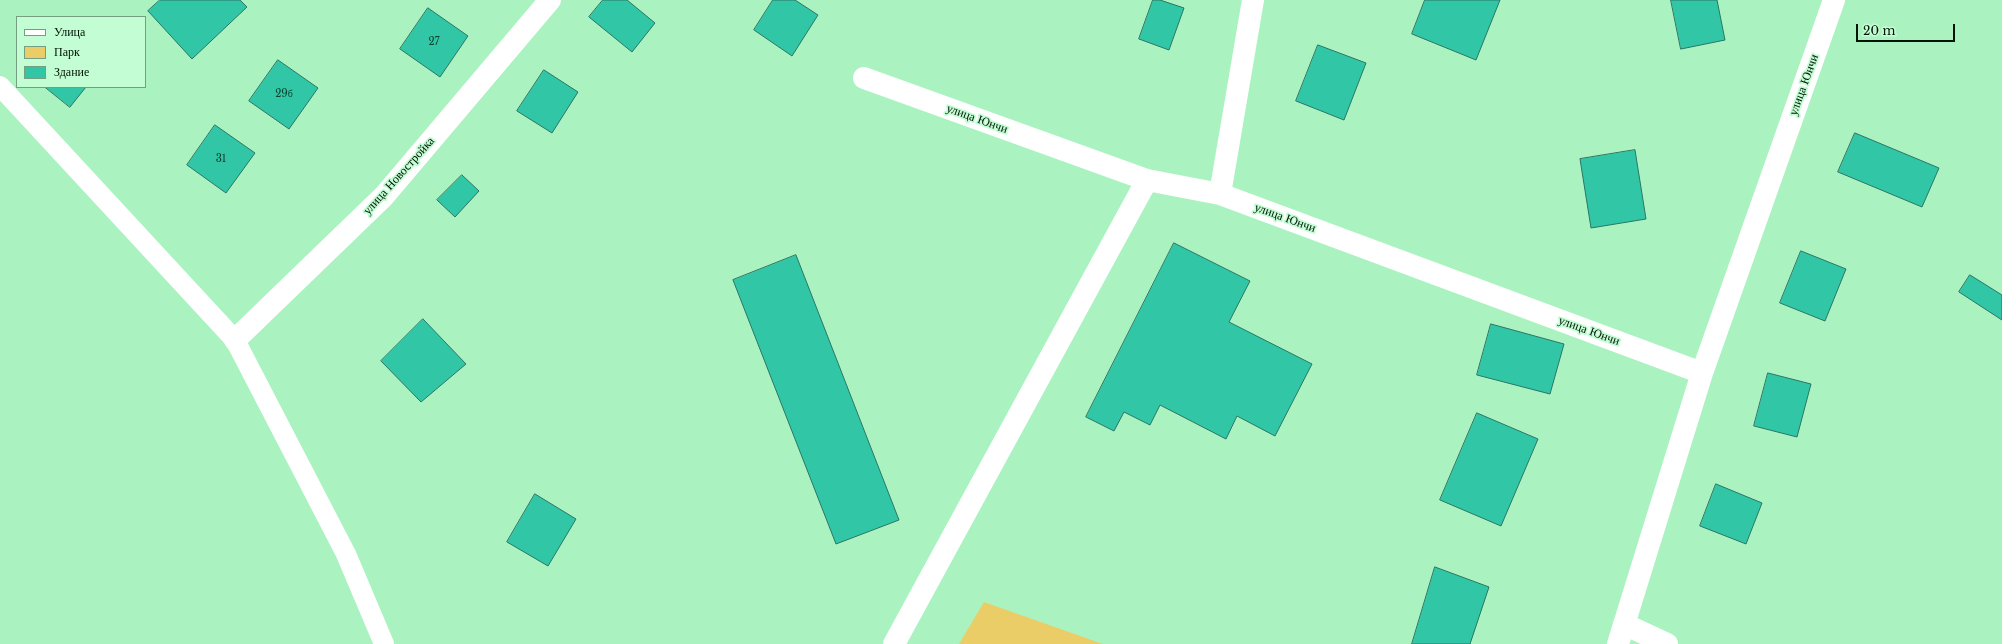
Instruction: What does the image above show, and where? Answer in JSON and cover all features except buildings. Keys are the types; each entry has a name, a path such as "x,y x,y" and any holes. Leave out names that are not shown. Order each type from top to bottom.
{"street":[{"name":"улица Новостройка","path":"235,340 384,196 550,0"},
{"path":"1220,194 1253,0"},
{"name":"улица Юнчи","path":"1621,634 1702,373 1834,0"},
{"name":"улица Юнчи","path":"864,78 1147,180 1220,194 1702,373"},
{"path":"894,644 1147,180"},
{"path":"1621,634 1667,644"}],"lane":[{"path":"0,86 235,340 346,554 384,644"}],"green space":[{"path":"984,602 1103,644 959,644"}]}
